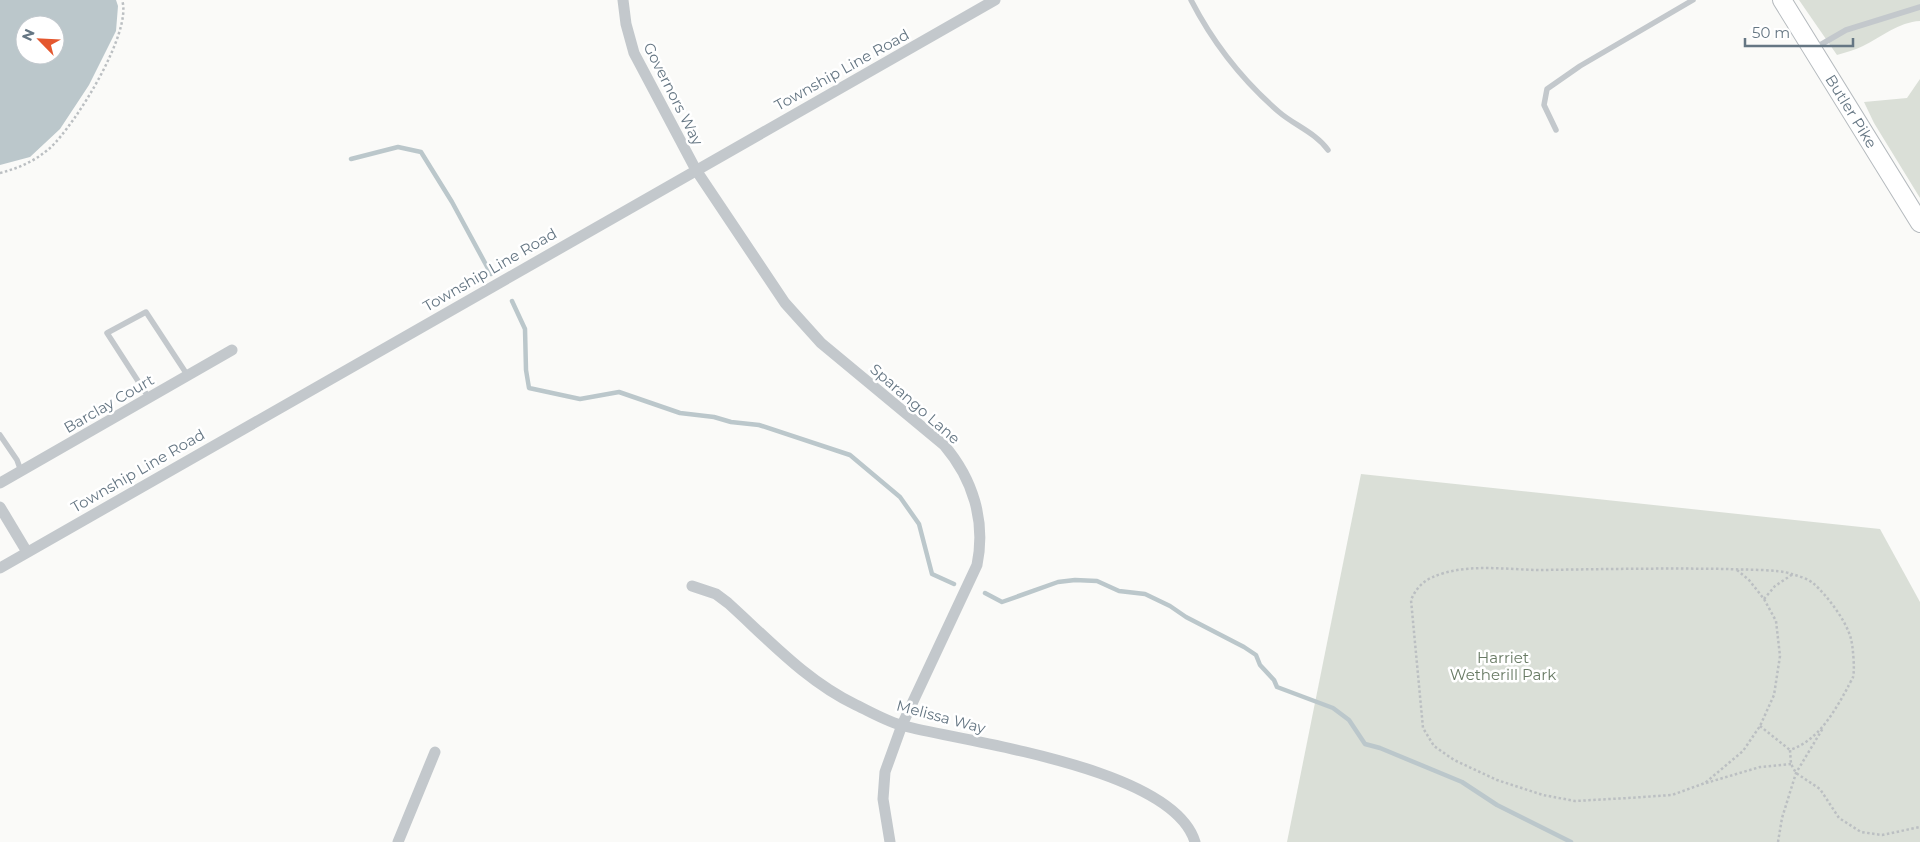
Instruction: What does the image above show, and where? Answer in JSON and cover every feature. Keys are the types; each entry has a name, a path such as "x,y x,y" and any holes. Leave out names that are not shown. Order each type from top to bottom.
{"main road":[{"name":"Butler Pike","path":"1782,0 1920,223"}],"street":[{"name":"Governors Way","path":"624,0 626,24 634,54 696,170"},
{"name":"Township Line Road","path":"0,568 995,0"},
{"name":"Sparango Lane","path":"696,170 784,303 821,343 944,445 954,458 972,490 978,510 981,547 977,565 902,725 885,772 883,799 890,842"},
{"name":"Barclay Court","path":"0,483 232,350"},
{"path":"0,507 27,552"},
{"name":"Melissa Way","path":"692,586 716,594 802,671 820,685 856,705 902,725 1100,772 1132,785 1174,812 1187,824 1195,842"},
{"path":"398,842 435,752"}],"lane":[{"path":"1190,0 1225,56 1279,112 1319,140 1328,150"},
{"path":"1556,130 1544,105 1547,89 1580,66 1692,0"},
{"path":"1813,49 1846,30 1920,7"},
{"path":"149,398 106,333 146,312 188,376"},
{"path":"0,435 17,460 21,471"}],"path":[{"path":"0,174 18,169 36,160 52,147 67,130 86,102 115,46 123,25 124,6 122,0"},
{"path":"1778,842 1782,818 1796,773 1853,676 1851,639 1829,601 1812,582 1793,574 1738,570 1468,569 1446,572 1431,577 1416,588 1411,600 1424,728 1434,746 1454,760 1496,780 1543,795 1575,800 1672,795 1760,767 1790,764"},
{"path":"1705,783 1743,752 1760,726 1774,695 1780,656 1776,621 1764,599 1749,580 1738,570"},
{"path":"1764,599 1775,586 1793,574"},
{"path":"1760,726 1790,750"},
{"path":"1790,750 1799,747 1824,726"},
{"path":"1790,750 1790,764 1796,773 1820,789 1839,818 1861,832 1882,835 1920,827"}],"green space":[{"path":"1799,0 1920,0 1920,21 1897,27 1860,47 1837,55"},
{"path":"1920,79 1920,198 1874,123 1864,102 1907,98"},
{"name":"Harriet Wetherill Park","path":"1361,474 1880,529 1920,602 1920,842 1287,842"}],"shaded area":[{"path":"0,0 116,0 118,6 116,31 89,85 60,129 30,157 0,165"}],"waterway":[{"path":"351,159 398,147 421,152 452,202 491,274"},
{"path":"512,301 525,329 526,370 529,388 580,399 619,392 680,413 759,425 850,455 900,497 919,524 932,574 954,584"},
{"path":"985,593 1002,602 1058,582 1075,580 1097,581 1119,591 1145,594 1170,606 1186,617 1256,655 1260,665 1274,680 1277,687 1333,708 1349,720 1365,744 1380,748 1462,782 1497,805 1571,842"}]}
